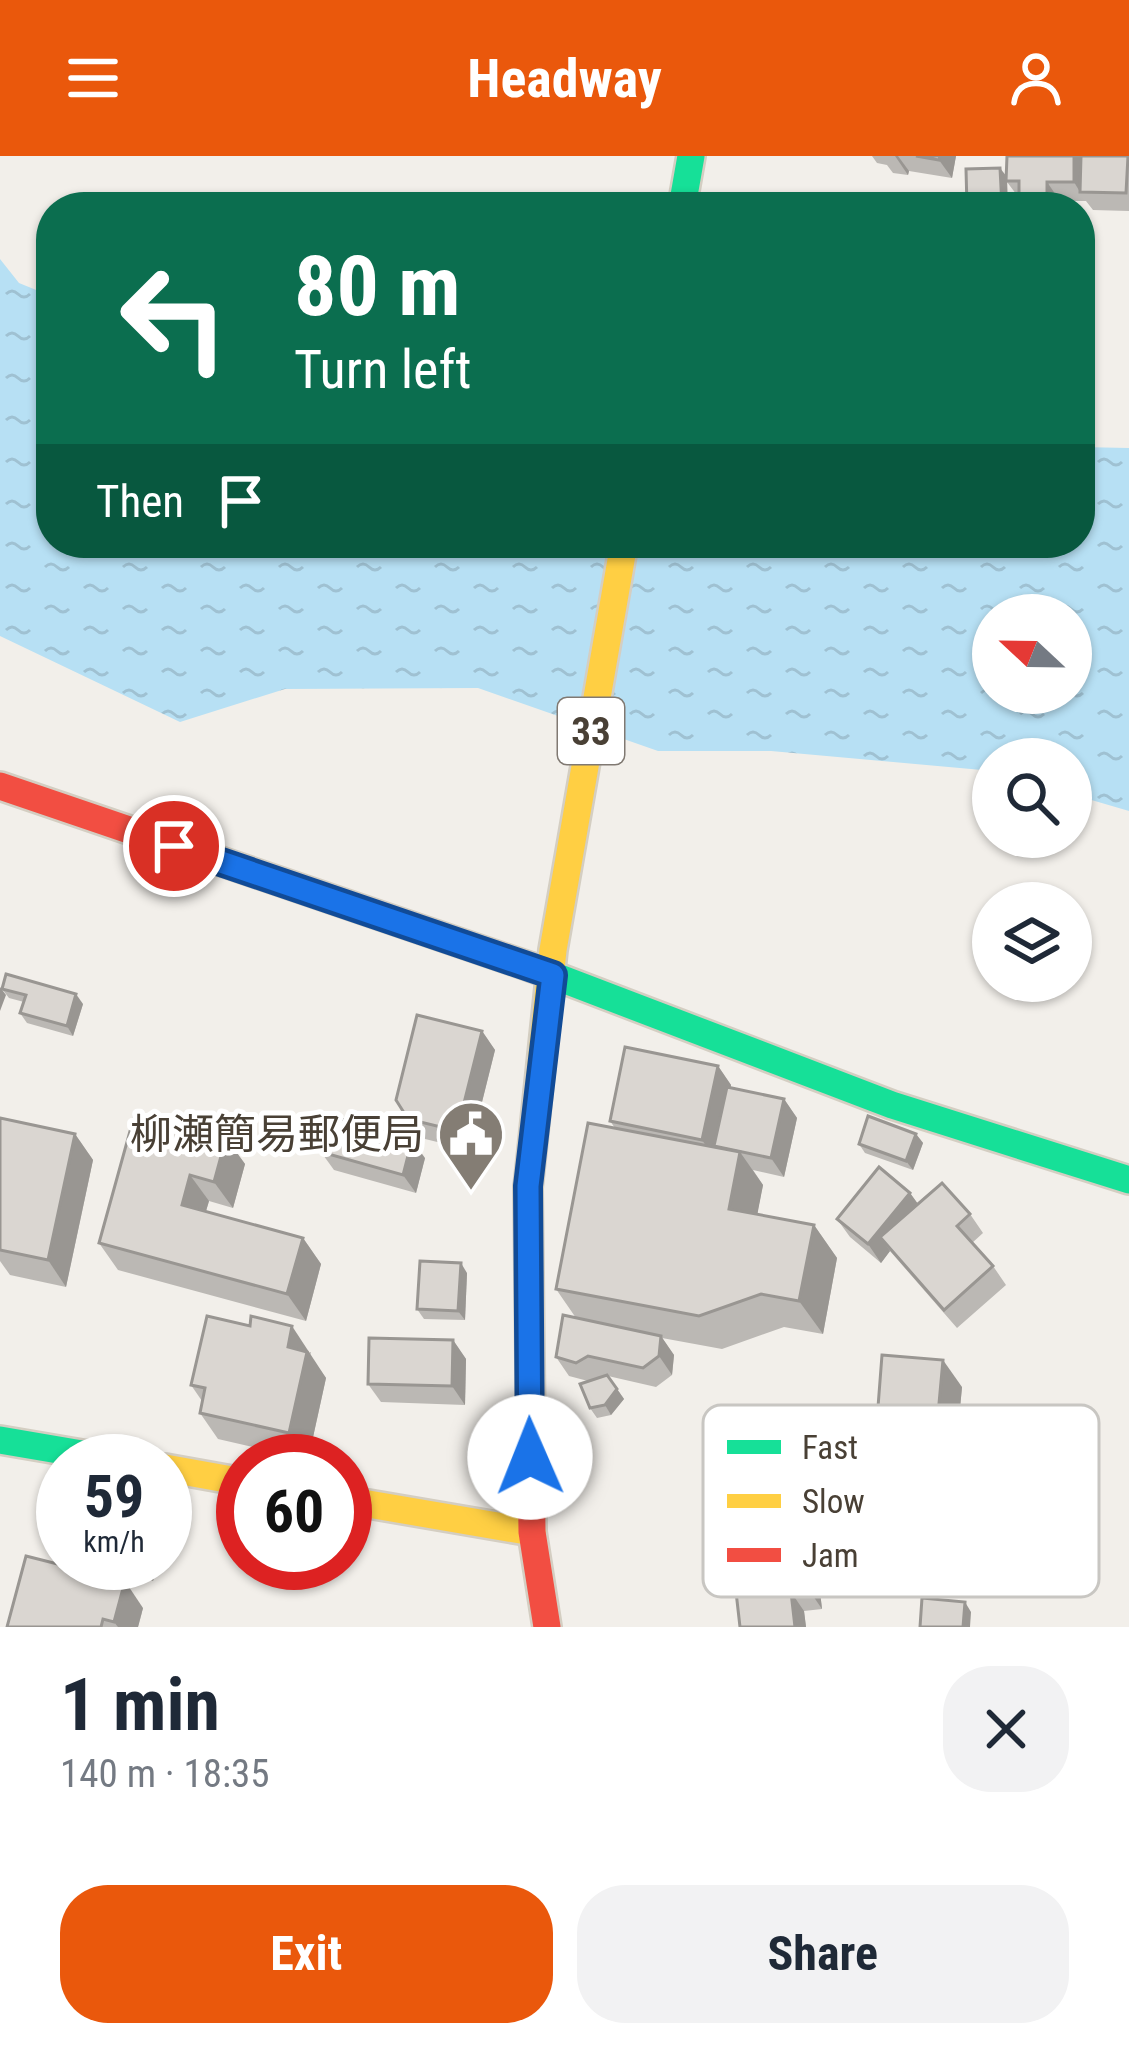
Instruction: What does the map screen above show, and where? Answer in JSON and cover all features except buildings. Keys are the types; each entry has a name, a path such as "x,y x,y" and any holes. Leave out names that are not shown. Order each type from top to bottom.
{"street":[{"path":"684,192 691,156"},
{"name":"33","path":"547,1627 532,1532 528,1186 558,920 621,558"},
{"path":"0,786 553,975 892,1105 1129,1180"},
{"path":"0,1440 36,1446"},
{"path":"372,1505 532,1532"}],"water":[{"path":"0,259 19,283 36,290 36,558 1095,558 1095,447 1129,448 1129,811 1092,800 1092,738 972,738 972,769 771,751 658,751 478,688 285,689 180,722 0,636"}],"traffic: fast":[{"path":"685,192 691,156"},
{"path":"531,967 892,1105 1129,1180"},
{"path":"0,1440 36,1446"}],"traffic: slow":[{"path":"528,1188 553,950 621,558"},
{"path":"192,1473 216,1477"},
{"path":"372,1505 532,1532"}],"traffic: jam":[{"path":"0,786 531,967"},
{"path":"528,1188 532,1532 547,1627"}],"place":[{"name":"柳瀬簡易郵便局","path":"471,1193"}],"route":[{"path":"174,846 553,975 528,1186 530,1457"}]}
